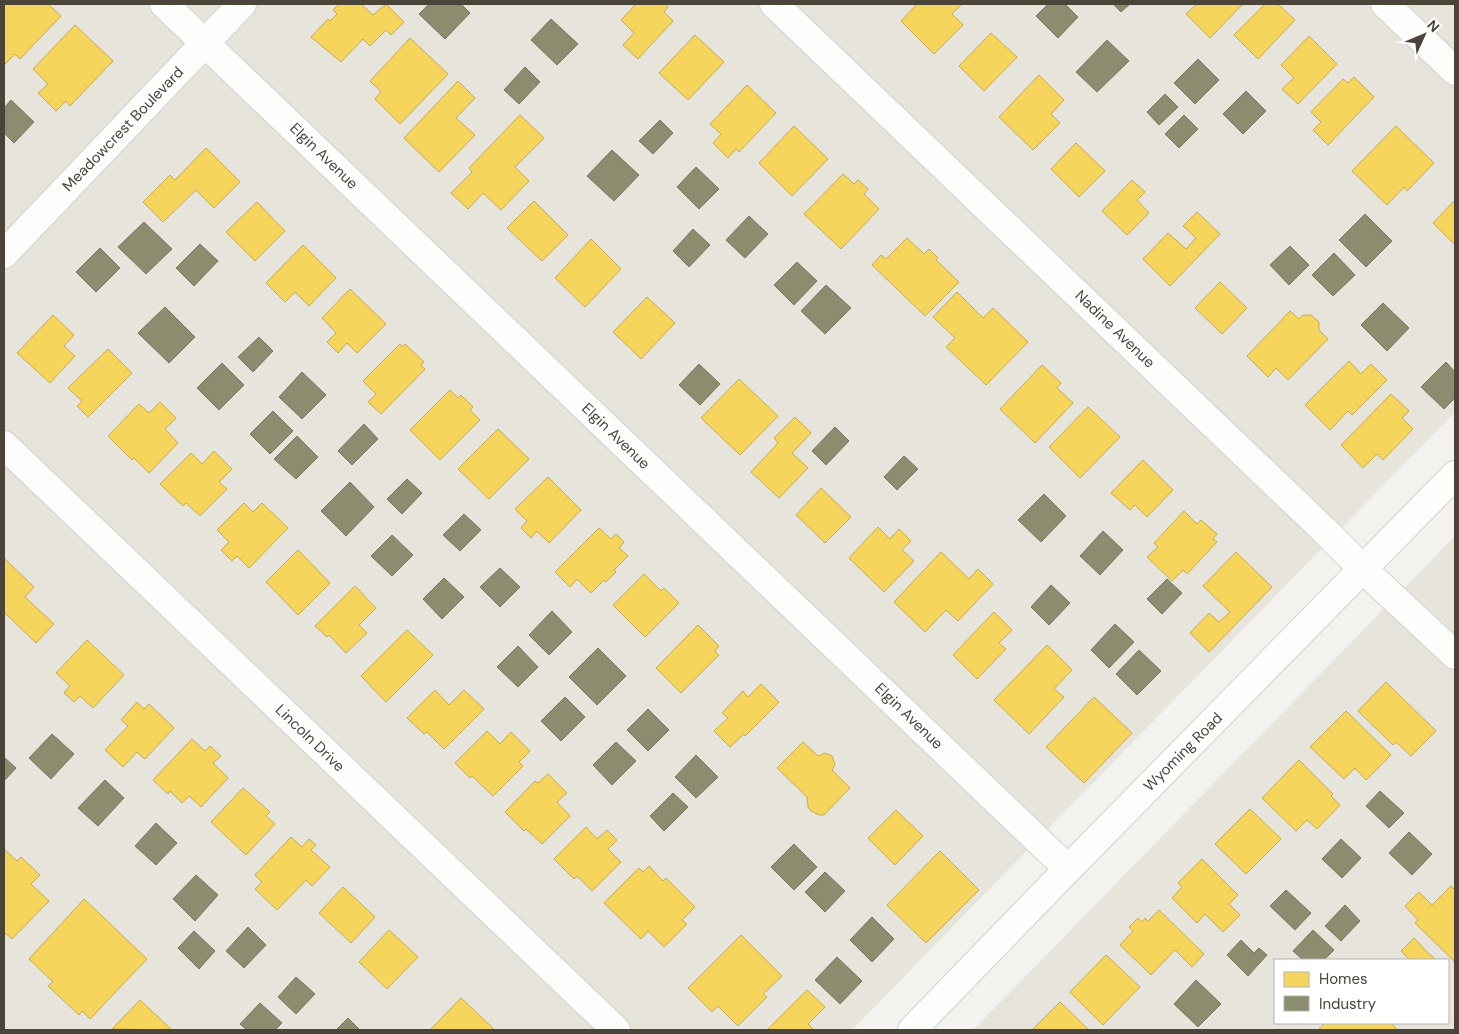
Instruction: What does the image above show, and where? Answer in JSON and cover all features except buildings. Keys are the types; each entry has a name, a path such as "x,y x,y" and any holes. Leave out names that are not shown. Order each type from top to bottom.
{"street":[{"name":"Elgin Avenue","path":"164,4 1068,869"},
{"name":"Meadowcrest Boulevard","path":"4,254 242,4"},
{"name":"Nadine Avenue","path":"774,4 1455,655"},
{"path":"1385,4 1455,71"},
{"name":"Lincoln Drive","path":"4,445 616,1030"},
{"name":"Wyoming Road","path":"912,1030 1455,476"}],"shaded area":[{"path":"4,4 1455,4 1455,412 852,1030 4,1030"},
{"path":"1455,536 1455,1030 973,1030"}]}
